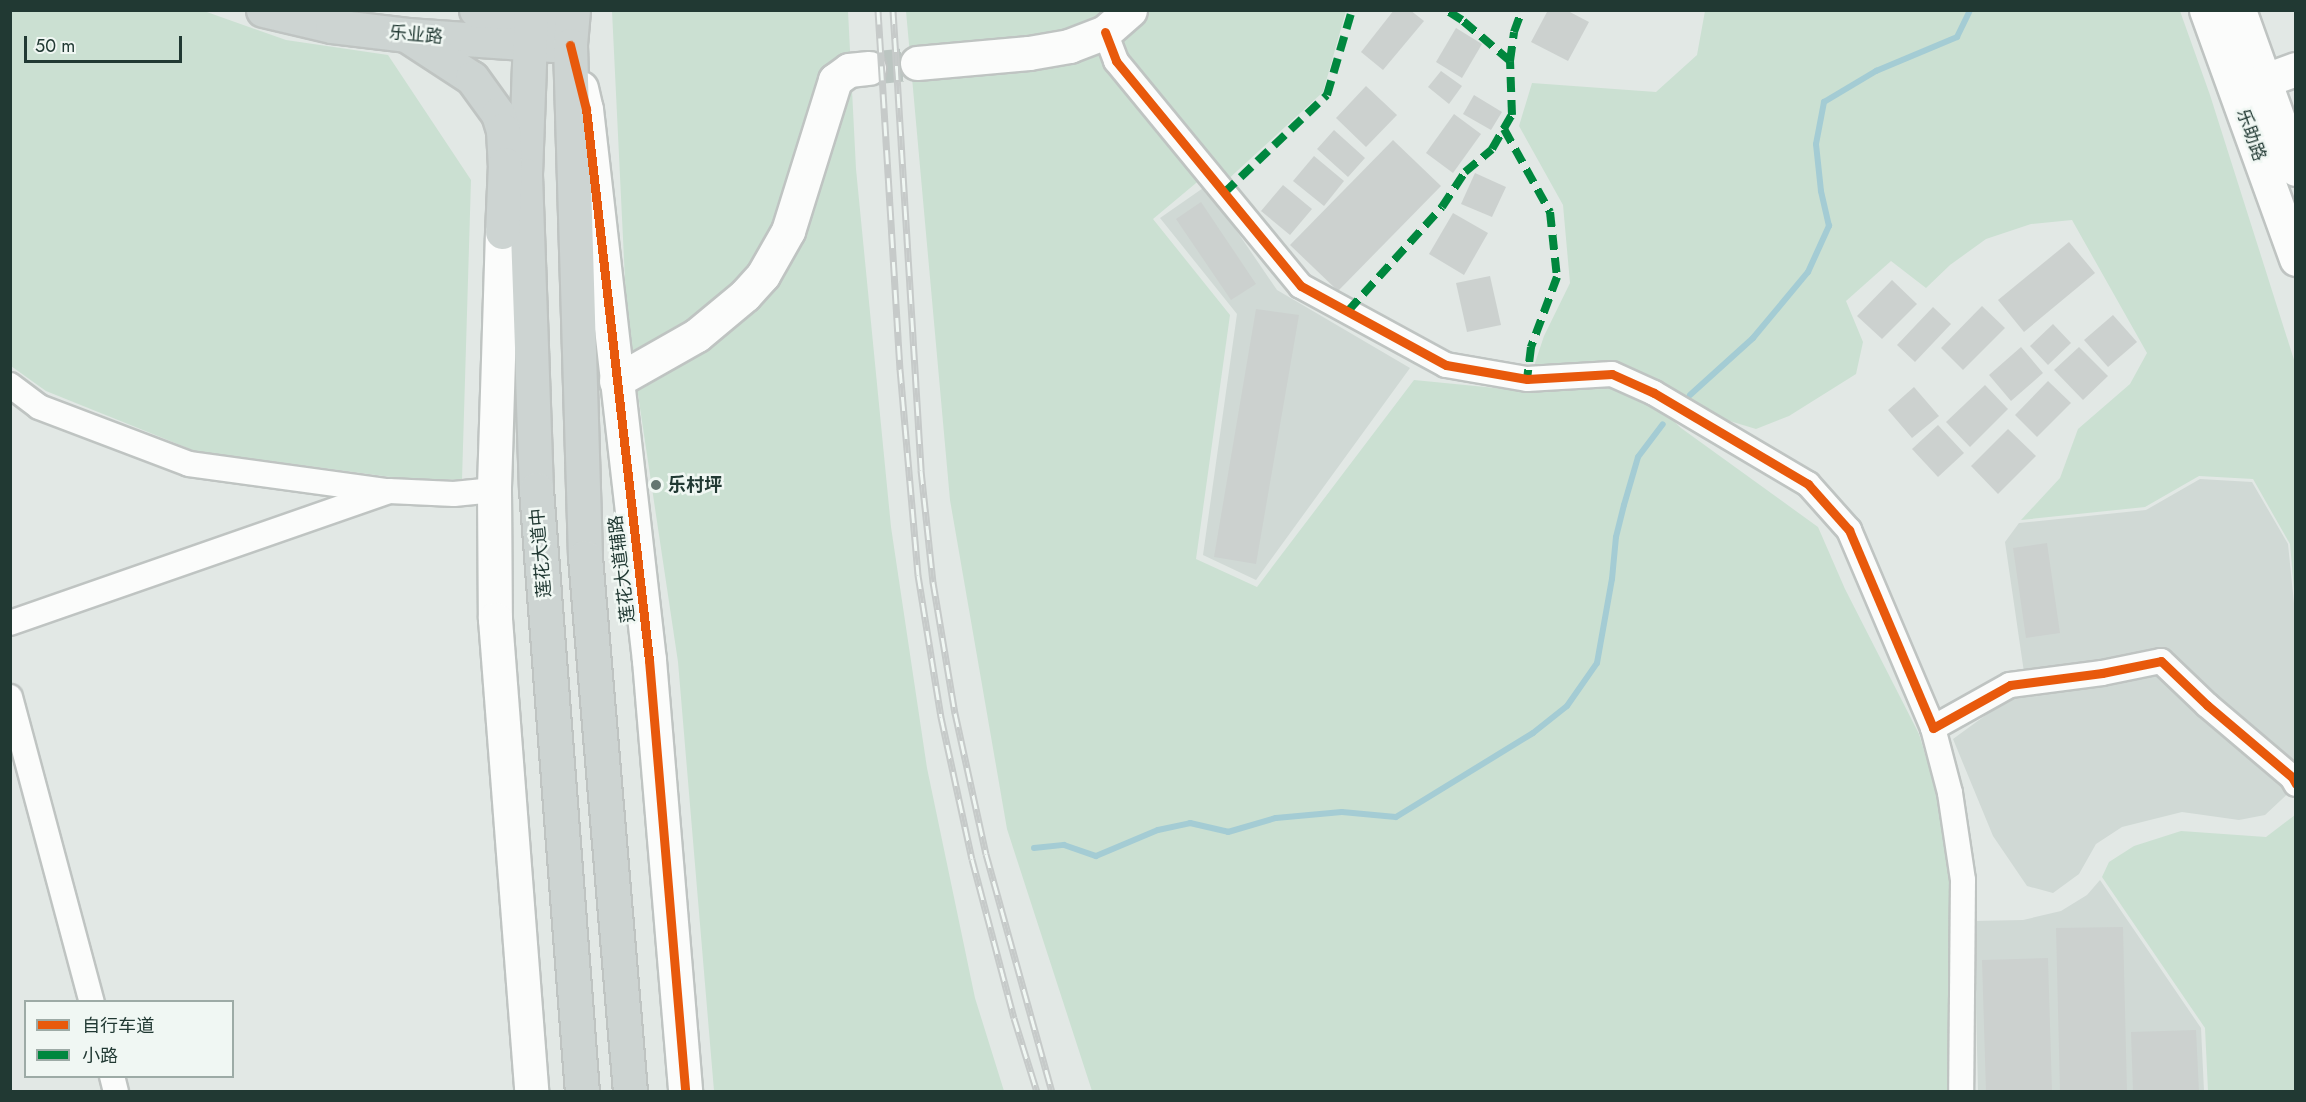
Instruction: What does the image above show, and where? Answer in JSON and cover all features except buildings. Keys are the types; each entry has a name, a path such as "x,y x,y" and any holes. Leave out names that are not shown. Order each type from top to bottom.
{"main road":[{"name":"乐业路","path":"263,10 332,26 407,35 531,23 572,24"},
{"name":"乐业路","path":"476,10 531,23"},
{"name":"莲花大道中","path":"531,23 525,175 536,489 582,1092"},
{"path":"572,24 585,557 630,1092"},
{"path":"407,35 472,78 498,114 504,145 502,232"},
{"path":"502,232 525,175"}],"street":[{"path":"917,63 1029,53 1069,46 1105,32 1130,10"},
{"name":"乐助路","path":"2206,10 2262,95 2295,169"},
{"name":"乐助路","path":"2239,10 2262,95 2295,259"},
{"name":"莲花大道辅路","path":"572,24 586,109 649,660 685,1092"},
{"path":"1105,32 1116,62 1301,286 1446,365 1527,379 1612,374 1654,393 1808,484 1849,530 1933,728 1950,793 1963,880 1961,1092"},
{"path":"616,381 697,335 745,295 763,275 788,231 835,80 849,70 869,69"},
{"path":"2262,95 2295,69"},
{"path":"502,232 495,490 495,619 531,1092"},
{"path":"10,386 39,407 189,464 388,491 454,494 495,490"},
{"path":"10,623 388,491"},
{"path":"1933,728 2010,685 2102,673 2161,661 2207,705 2292,777 2295,784"},
{"path":"10,697 91,1000"}],"shaded area":[{"path":"1206,186 1277,290 1410,368 1256,580 1203,555 1237,314 1160,218"},
{"path":"2200,479 2252,482 2288,544 2296,623 2295,787 2265,815 2239,820 2182,812 2122,827 2096,844 2079,874 2053,893 2027,886 1993,836 1953,739 2012,696 2027,693 2005,542 2019,523 2146,510"},
{"path":"2100,880 2201,1028 2204,1091 1978,1091 1974,921 2023,920 2061,911 2087,895"}],"green space":[{"path":"11,10 204,11 286,40 388,55 471,180 462,480 398,478 195,451 46,391 11,366"},
{"path":"612,11 848,11 856,169 891,527 927,768 975,998 1004,1091 714,1091 678,662 627,321"},
{"path":"906,11 1346,11 1323,92 1224,183 1214,168 1153,219 1230,315 1196,559 1257,587 1414,380 1506,389 1615,386 1655,403 1681,428 1818,527 1845,589 1919,734 1937,794 1950,881 1953,1091 1092,1091 1007,829 950,500"},
{"path":"1705,11 2180,11 2210,95 2295,363 2295,601 2290,544 2253,479 2199,476 2145,507 2021,520 2060,478 2078,429 2130,384 2147,353 2072,220 2031,224 1986,239 1950,265 1926,288 1891,261 1846,301 1863,342 1856,374 1789,416 1756,429 1710,415 1608,364 1534,366 1544,336 1570,283 1563,205 1519,126 1532,83 1656,92 1697,55"},
{"path":"2295,815 2295,1091 2208,1091 2205,1028 2102,877 2109,862 2134,846 2181,831 2266,837"}],"waterway":[{"path":"1690,395 1753,338 1808,272 1829,226 1821,191 1816,144 1824,102 1876,71 1957,37 1970,10"},
{"path":"1034,848 1064,845 1096,856 1158,830 1190,823 1228,832 1276,818 1342,812 1396,817 1533,733 1567,706 1597,663 1612,579 1616,537 1624,505 1638,457 1663,424"}],"tunnel":[{"path":"869,68 917,63"}],"railway":[{"path":"878,10 900,369 918,575 941,717 972,859 1014,1018 1037,1092"},
{"path":"893,10 921,470 933,582 955,713 986,854 1052,1092"}],"marked path":[{"path":"1224,193 1327,95 1352,10"},
{"path":"1348,311 1442,207 1465,172 1492,149 1512,115 1510,61 1462,20 1446,10"},
{"path":"1510,61 1514,32 1522,10"},
{"path":"1504,129 1550,212 1557,277 1531,347 1527,379"}],"cycle path":[{"path":"1105,32 1116,61 1301,286 1446,365 1527,379 1612,374 1654,393 1808,484 1849,530 1933,728 2010,685 2102,673 2161,661 2207,705 2292,777 2296,784"},
{"path":"570,45 586,109 649,660 685,1092"}],"place":[{"name":"乐村坪","path":"656,485"}]}
